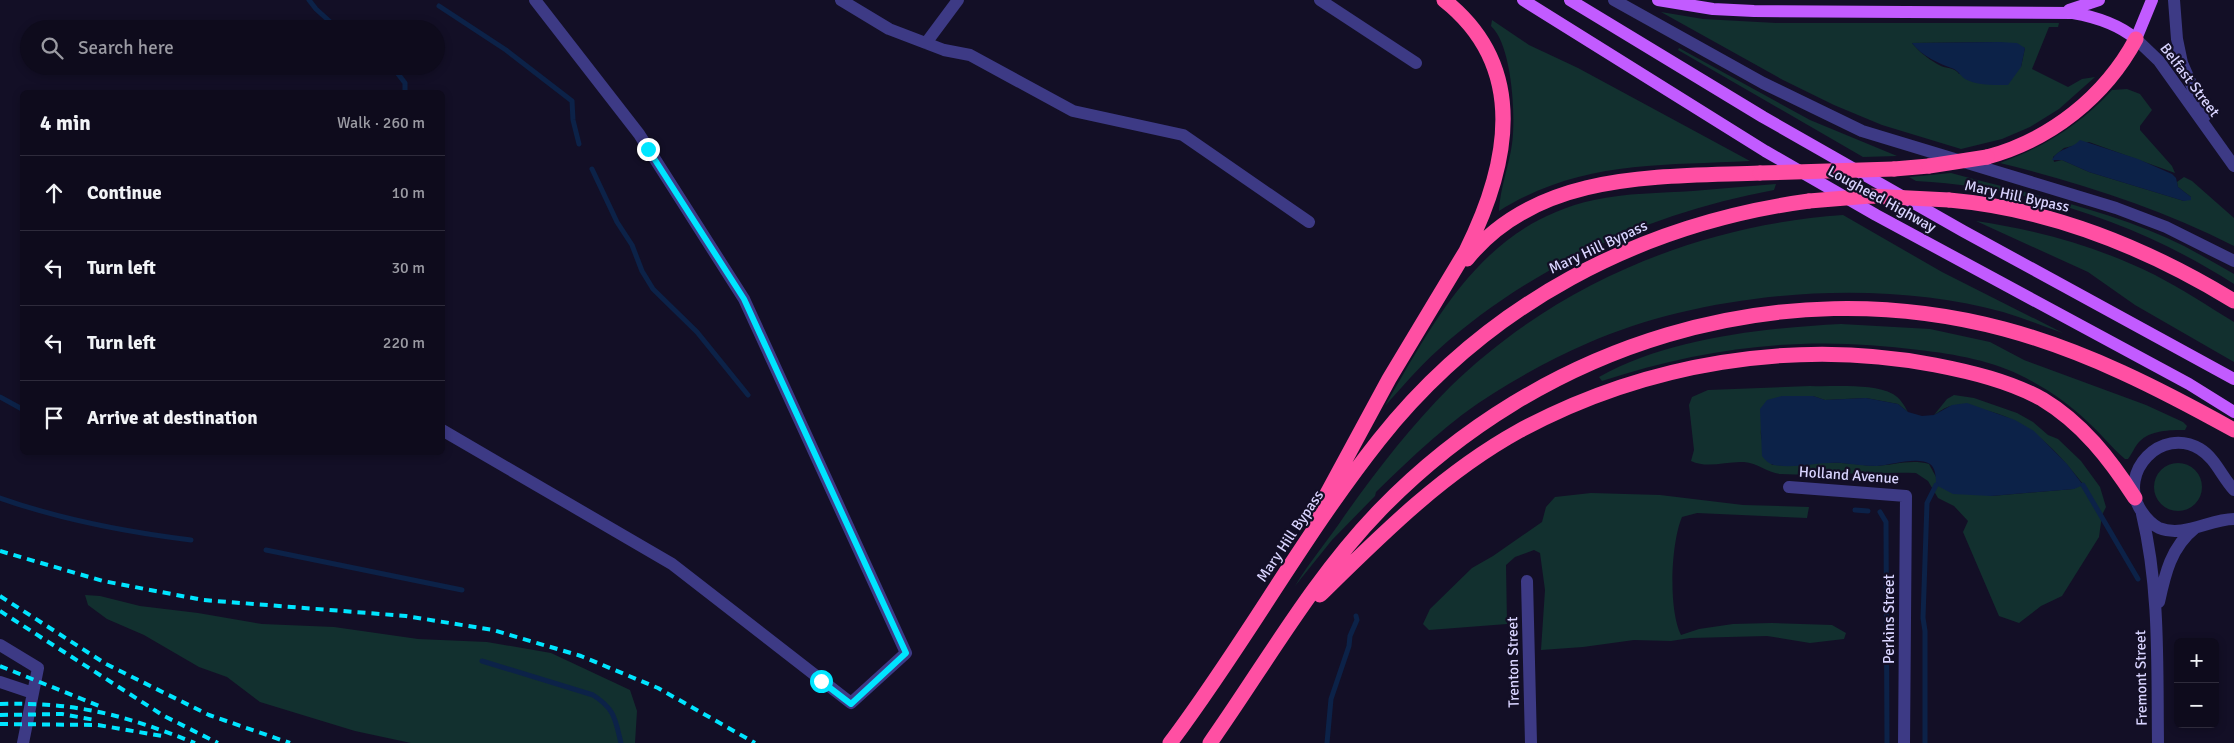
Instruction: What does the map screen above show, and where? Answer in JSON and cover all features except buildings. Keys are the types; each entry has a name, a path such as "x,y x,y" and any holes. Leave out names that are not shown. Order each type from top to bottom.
{"highway":[{"path":"1275,590 1389,379 1449,281 1471,241 1490,189 1500,152 1504,122 1502,90 1487,49 1462,16 1444,0"},
{"path":"1449,281 1475,249 1490,235 1525,210 1558,195 1589,186 1636,179 1930,166 1987,157 2020,146 2051,129 2080,109 2118,69 2136,39"},
{"name":"Mary Hill Bypass","path":"1170,743 1217,678 1346,484 1402,412 1449,364 1502,322 1557,285 1584,270 1645,242 1732,214 1809,201 1870,196 1949,200 2027,213 2090,231 2152,256 2234,302"},
{"path":"1210,743 1330,569 1378,512 1424,467 1476,426 1529,392 1589,362 1649,340 1712,323 1777,312 1843,309 1909,312 1972,321 2035,338 2097,361 2156,387 2234,430"},
{"path":"1292,622 1424,495 1468,463 1519,431 1564,409 1608,392 1650,378 1725,362 1771,356 1849,354 1923,362 1996,380 2041,399 2070,419 2105,455 2135,498"}],"main road":[{"name":"Lougheed Highway","path":"1523,0 1765,151 1935,248 2189,384 2234,412"},
{"name":"Lougheed Highway","path":"1570,0 1677,66 1921,207 2234,379"},
{"path":"1658,0 1713,9 1754,11 2057,12 2089,16 2102,20 2118,26 2136,39 2152,0"},
{"path":"2057,12 2082,7 2099,0"}],"street":[{"path":"445,432 672,564 851,704 906,653 744,299 639,134 535,0"},
{"path":"841,0 889,30 944,50 970,55 1072,111 1182,135 1309,222"},
{"path":"926,43 958,0"},
{"path":"1320,0 1416,63"},
{"path":"1614,0 1763,83 1862,131 2116,208 2166,227 2234,261"},
{"path":"2174,0 2177,39 2182,63 2216,142"},
{"name":"Belfast Street","path":"2136,39 2159,61 2234,166"},
{"path":"2234,490 2208,455 2192,446 2176,443 2155,450 2141,462 2134,479 2135,498 2141,512 2159,528 2174,531 2195,528 2215,521 2234,519"},
{"name":"Holland Avenue","path":"1789,486 1906,496"},
{"name":"Perkins Street","path":"1904,743 1906,496"},
{"name":"Fremont Street","path":"2141,512 2148,543 2157,612 2158,743"},
{"name":"Fremont Street","path":"2157,612 2171,558 2195,528"},
{"name":"Trenton Street","path":"1527,581 1531,743"},
{"path":"0,645 38,668 22,743"},
{"path":"0,682 33,693"}],"green space":[{"path":"1661,12 1703,19 1776,23 2059,23 2058,27 2049,27 2032,69 2068,87 2082,79 2095,77 2059,109 2030,127 2002,139 1961,149 1882,125 1834,105 1783,80","holes":["2000,42 2025,48 2021,67 1959,74 1953,69 1933,62 1912,43"]},
{"path":"1492,20 1529,45 1578,68 1750,161 1652,166 1590,174 1560,182 1530,194 1499,211 1512,144 1513,99 1508,64 1498,35 1491,26"},
{"path":"1679,48 1810,120 1897,156 1863,157 1678,50"},
{"path":"2127,89 2140,94 2152,110 2140,126 2140,130 2172,166 2175,173 2089,142 2064,148 2053,157 2054,162 2062,160 2089,172 2184,201 2191,197 2178,187 2177,182 2184,177 2192,181 2234,218 2234,246 2148,208 2090,188 2000,163 2032,150 2060,134 2100,103 2112,90"},
{"path":"1951,173 2070,204 2157,233 2234,274 2234,284 2198,262 2160,243 2082,212 2000,191 1916,181 1909,177"},
{"path":"1776,184 1774,190 1682,213 1638,229 1595,247 1553,269 1513,293 1474,320 1438,350 1385,406 1424,339 1468,278 1493,252 1522,230 1556,212 1594,200 1631,195"},
{"path":"1843,215 1942,272 2063,333 2003,312 1954,301 1902,295 1848,293 1793,295 1738,301 1685,311 1635,325 1588,343 1552,360 1505,386 1462,415 1418,452 1376,492 1375,496 1332,540 1295,586 1369,482 1422,417 1450,387 1491,350 1535,318 1582,290 1632,266 1683,247 1735,232 1789,221"},
{"path":"1976,221 2022,229 2090,248 2134,265 2165,280 2234,322 2234,362 2135,305 2088,272"},
{"path":"1841,324 1930,329 1990,342 2024,360 2146,405 2183,422 2187,426 2185,430 2173,430 2149,435 2138,444 2128,459 2125,459 2083,417 2067,404 2014,372 1960,356 1878,346 1798,344 1759,347 1681,359 1602,381 1599,377 1655,353 1717,337 1780,328"},
{"path":"1810,386 1875,388 1893,394 1908,412 1898,404 1866,398 1825,400 1813,396 1782,396 1761,428 1763,443 1772,465 1845,463 1876,466 1909,462 1922,463 1929,464 1936,477 1991,496 2073,489 2083,484 2060,457 2036,434 2007,417 1956,405 1947,407 1934,415 1947,399 1954,395 1974,398 2017,413 2033,422 2048,435 2058,439 2081,461 2100,487 2106,507 2102,515 2099,537 2062,596 2041,606 2019,623 1999,616 1963,532 1968,521 1954,506 1938,498 1928,481 1916,473 1781,474 1744,462 1710,465 1691,461 1694,450 1689,405 1692,397 1708,390"},
{"path":"2173,463 2183,463 2195,470 2202,482 2202,492 2195,504 2183,511 2173,511 2165,507 2158,500 2154,492 2154,482 2158,474 2165,467"},
{"path":"1591,493 1660,495 1743,505 1809,507 1807,518 1697,513 1682,517 1675,543 1672,576 1677,624 1681,635 1699,629 1733,624 1832,625 1846,633 1844,639 1810,643 1767,636 1690,638 1671,641 1634,640 1583,647 1541,650 1545,590 1540,553 1534,550 1515,557 1506,565 1507,624 1429,630 1423,624 1430,609 1472,568 1493,556 1542,522 1546,507 1555,497"},
{"path":"85,595 100,596 140,606 198,613 262,624 334,627 418,639 487,642 551,653 630,690 637,711 635,743 411,743 355,731 260,702 227,677 199,667 144,635 107,619 88,605"}],"water":[{"path":"1912,43 2017,43 2025,48 2021,67 2008,85 1986,85 1965,79 1954,69 1926,56"},
{"path":"2080,140 2138,159 2172,174 2176,178 2178,187 2191,197 2191,200 2184,201 2089,172 2062,160 2052,160 2058,153"},
{"path":"1782,396 1813,396 1825,400 1866,398 1898,404 1908,412 1922,416 1934,415 1952,405 1967,403 2015,420 2034,431 2067,464 2083,485 2074,489 1991,496 1953,494 1936,485 1933,468 1925,462 1911,461 1877,466 1834,463 1791,466 1772,464 1767,462 1762,456 1760,409 1767,400"}],"waterway":[{"path":"309,0 328,20"},
{"path":"439,6 506,50 572,101 573,120 579,144"},
{"path":"399,75 405,83 405,90"},
{"path":"592,169 617,222 632,245 642,271 653,289 697,332 748,395"},
{"path":"0,397 20,408"},
{"path":"1925,743 1925,631 1923,618 1927,503 1936,485"},
{"path":"2083,485 2138,579"},
{"path":"0,498 47,513 94,524 191,540"},
{"path":"1855,510 1868,511"},
{"path":"1880,512 1886,522 1887,743"},
{"path":"266,550 462,590"},
{"path":"1327,743 1331,699 1349,646 1350,636 1357,620 1356,616"},
{"path":"482,661 593,695 606,705 613,715 621,743"}],"railway":[{"path":"0,551 103,581 203,600 406,616 493,630 581,656 658,688 755,743"},
{"path":"0,596 106,664 209,715 290,743"},
{"path":"0,611 164,716 218,743"},
{"path":"0,666 99,706"},
{"path":"0,704 53,705 100,712 146,725 195,743"},
{"path":"0,715 62,714 95,720"},
{"path":"0,724 98,725 162,736"}],"route":[{"path":"648,149 744,299 906,653 864,689 851,704 821,681"}]}
